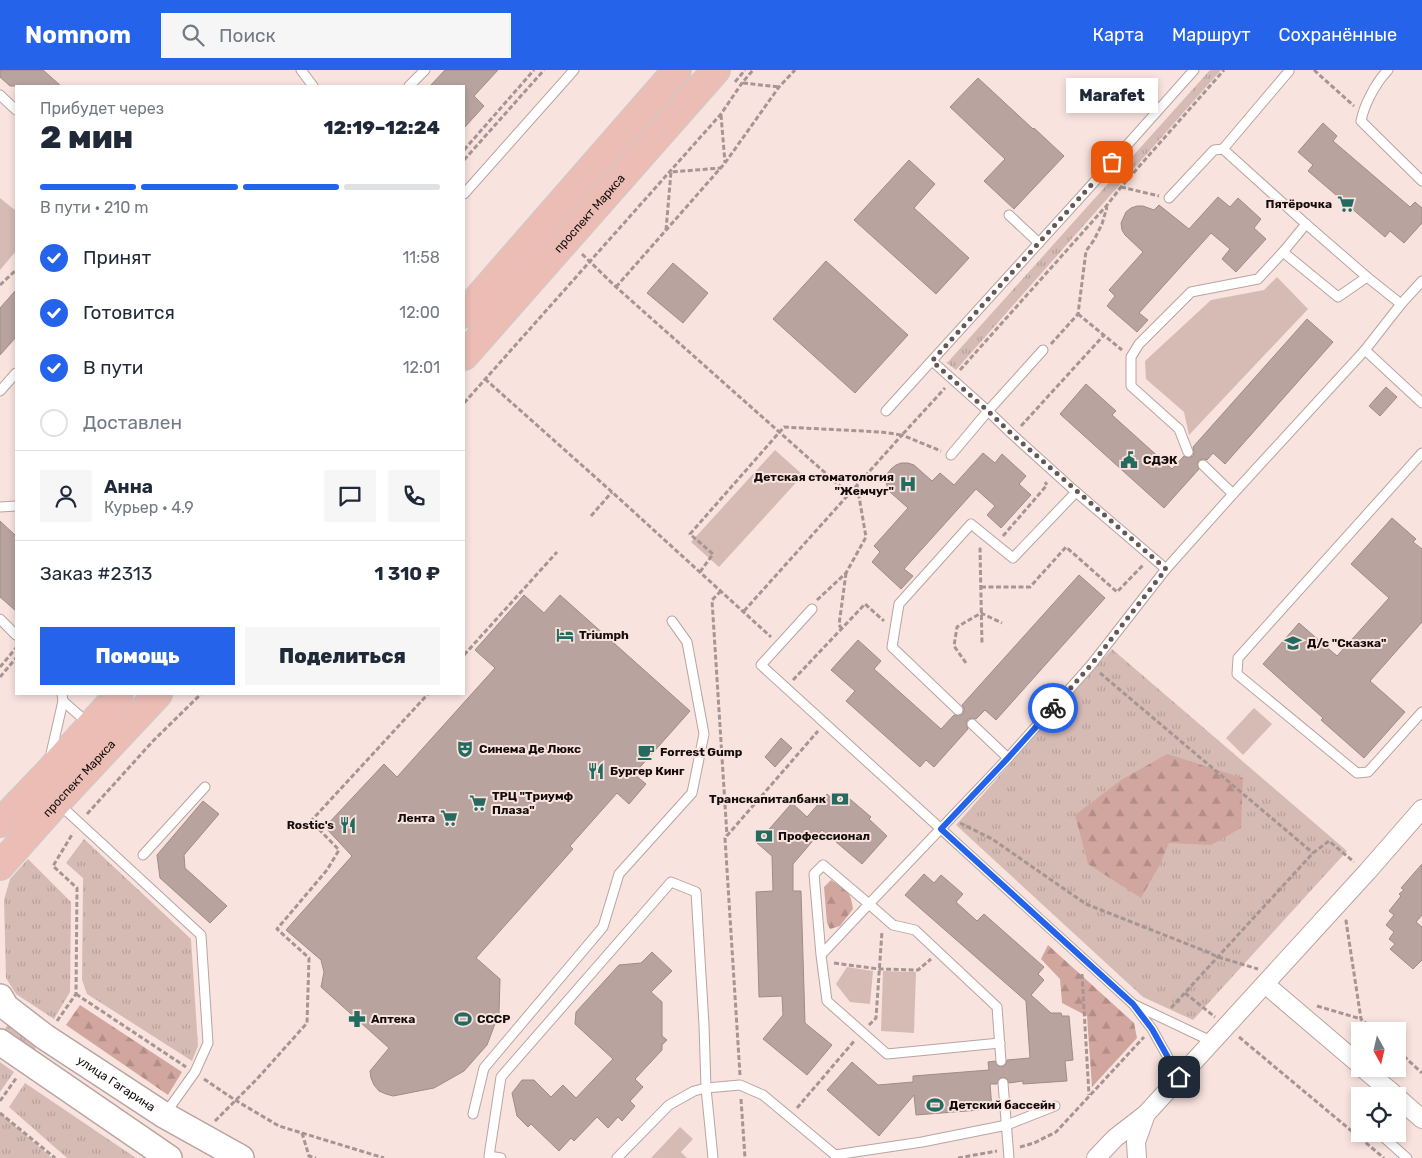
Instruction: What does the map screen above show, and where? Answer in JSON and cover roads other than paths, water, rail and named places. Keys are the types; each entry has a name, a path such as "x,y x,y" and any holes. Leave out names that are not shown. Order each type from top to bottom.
{"main road":[{"path":"465,313 677,70"},
{"name":"проспект Маркса","path":"465,355 716,70"},
{"path":"0,823 118,695"},
{"name":"проспект Маркса","path":"0,866 157,695"},
{"name":"улица Гагарина","path":"0,997 6,1007 45,1037 164,1115 241,1158"},
{"path":"0,1042 168,1158"}],"street":[{"path":"1096,1158 1115,1138 1146,1114 1422,809"},
{"path":"1270,979 1351,1056"},
{"path":"1374,1078 1383,1087"},
{"path":"1406,1106 1422,1119"},
{"path":"1137,1158 1136,1142 1146,1114"}],"lane":[{"path":"301,70 312,85"},
{"path":"411,85 424,70"},
{"path":"465,193 574,70"},
{"path":"886,411 1194,70"},
{"path":"1388,70 1380,78 1362,113 1361,122 1422,181"},
{"path":"1169,198 1214,150 1223,149 1289,71"},
{"path":"0,95 15,109"},
{"path":"1223,149 1306,224 1401,304"},
{"path":"1009,215 1039,243"},
{"path":"1188,452 1178,430 1131,386 1131,358 1139,344 1192,292 1258,279 1306,224"},
{"path":"1282,252 1338,297 1367,277"},
{"path":"821,958 868,904 1008,758 1091,665 1166,569 1364,350 1422,281"},
{"path":"951,455 1043,350"},
{"path":"1364,350 1422,403"},
{"path":"932,361 1076,492 1166,569"},
{"path":"0,391 15,374"},
{"path":"1422,453 1238,658 1237,674 1357,773 1368,772 1422,712"},
{"path":"1202,465 1232,494"},
{"path":"958,710 892,647 899,604 971,524 1013,558 1076,492"},
{"path":"0,508 15,506"},
{"path":"812,609 760,665 1133,1004 1152,1029 1179,1077"},
{"path":"0,619 15,633"},
{"path":"473,1114 484,1068 603,927 619,874 692,793 704,734 687,642 672,621"},
{"path":"62,697 90,725"},
{"path":"46,775 62,697"},
{"path":"972,724 1008,758"},
{"path":"144,855 205,787"},
{"path":"57,802 201,935 208,1043 194,1072 164,1115"},
{"path":"1000,1042 887,1054 826,1002 814,874 823,865 893,925 915,930 997,1007 1000,1042 1001,1061"},
{"path":"502,1158 489,1156 501,1077 671,882 696,892 706,1088 713,1158"},
{"path":"1133,1004 1213,1042"},
{"path":"1003,1083 1009,1158"},
{"path":"617,1158 669,1105 694,1091 706,1088 740,1085 763,1095 834,1155 922,1142 1006,1125 1055,1106"},
{"path":"1389,1142 1407,1158"}],"place":[{"name":"Marafet","path":"1112,162"},
{"name":"Пятёрочка","path":"1346,204"},
{"name":"СДЭК","path":"1129,460"},
{"name":"Детская стоматология \"Жемчуг\"","path":"908,484"},
{"name":"Triumph","path":"565,635"},
{"name":"Д/с \"Сказка\"","path":"1293,643"},
{"name":"Синема Де Люкс","path":"465,749"},
{"name":"Forrest Gump","path":"646,752"},
{"name":"Бургер Кинг","path":"596,771"},
{"name":"Транскапиталбанк","path":"840,799"},
{"name":"ТРЦ \"Триумф Плаза\"","path":"478,803"},
{"name":"Лента","path":"449,818"},
{"name":"Rostic's","path":"348,825"},
{"name":"Профессионал","path":"764,836"},
{"name":"Аптека","path":"357,1019"},
{"name":"СССР","path":"463,1019"},
{"name":"Детский бассейн","path":"935,1105"}]}
